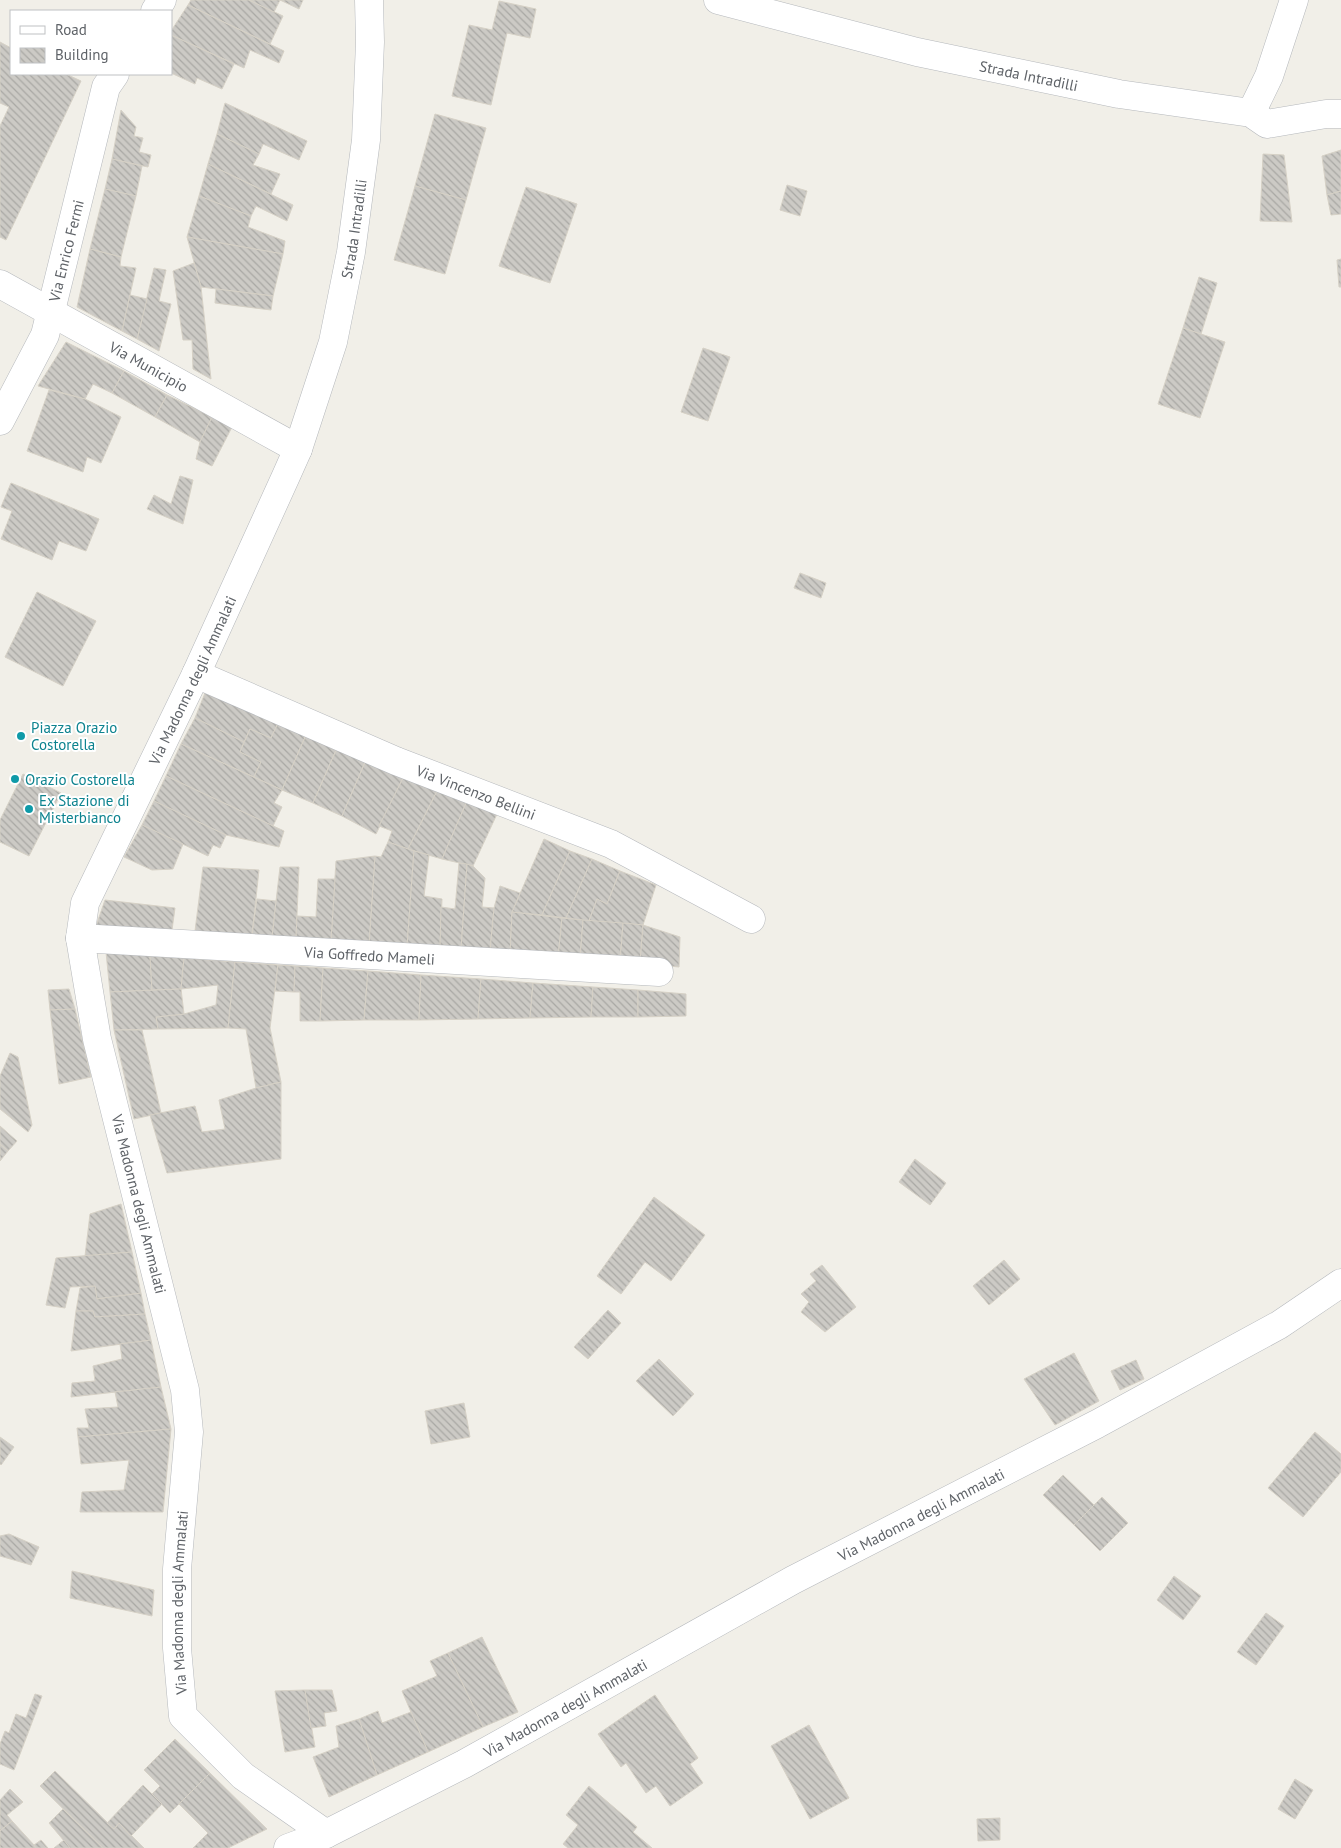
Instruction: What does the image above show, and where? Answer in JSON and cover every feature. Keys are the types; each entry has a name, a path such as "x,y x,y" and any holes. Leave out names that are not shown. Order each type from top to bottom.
{"street":[{"name":"Strada Intradilli","path":"298,449 332,342 351,252 366,140 370,42 369,0"},
{"name":"Strada Intradilli","path":"718,0 917,52 1120,94 1251,113 1267,124 1326,114 1341,114"},
{"path":"1251,113 1269,76 1294,0"},
{"name":"Via Enrico Fermi","path":"0,421 45,335 106,88 114,75"},
{"name":"Via Municipio","path":"0,284 298,449"},
{"name":"Via Madonna degli Ammalati","path":"298,449 196,674 85,903 80,938 97,1039 185,1390 189,1432 177,1569 177,1648 184,1716 242,1776 326,1834 464,1764 793,1580 1097,1424 1279,1325 1341,1283"},
{"name":"Via Vincenzo Bellini","path":"196,674 396,761 611,844 751,919"},
{"name":"Via Goffredo Mameli","path":"80,938 659,972"},
{"path":"288,1848 326,1834"}],"building":[{"path":"191,0 249,0 283,16 270,44 188,5"},
{"path":"249,0 280,0 274,12"},
{"path":"280,0 303,0 299,9"},
{"path":"499,1 536,9 530,38 507,33 491,105 452,96 469,25 492,30"},
{"path":"188,5 284,51 279,63 250,50 244,68 172,35 172,29"},
{"path":"172,35 234,64 222,89 197,78 195,84 172,73"},
{"path":"0,42 10,47 10,75 68,75 81,81 6,240 0,237 0,126 9,107 0,103"},
{"path":"225,103 307,141 299,160 263,144 259,154 217,134"},
{"path":"121,110 136,127 134,136 143,138 139,152 151,155 148,167 112,159"},
{"path":"435,114 486,128 466,200 415,186"},
{"path":"217,134 259,154 253,165 280,174 271,194 208,164"},
{"path":"1341,150 1341,191 1327,195 1322,156"},
{"path":"1263,154 1284,155 1292,222 1260,221"},
{"path":"112,159 142,166 136,196 105,189"},
{"path":"208,164 293,205 287,221 256,206 251,216 199,196"},
{"path":"787,185 807,191 800,216 780,210"},
{"path":"415,186 466,200 445,274 394,260"},
{"path":"526,187 577,204 550,283 499,266"},
{"path":"105,189 136,196 121,257 90,249"},
{"path":"1341,191 1341,214 1331,215 1327,195"},
{"path":"199,196 251,216 248,227 285,241 283,254 187,237"},
{"path":"187,237 283,254 273,296 201,287"},
{"path":"90,249 121,257 120,266 136,268 122,331 77,307"},
{"path":"1341,259 1341,287 1339,287 1337,260"},
{"path":"194,263 201,287 211,379 193,369 192,340 183,340 173,271"},
{"path":"154,268 166,270 159,301 171,304 159,351 137,339"},
{"path":"1199,277 1217,283 1201,334 1183,328"},
{"path":"216,289 273,296 271,310 215,303"},
{"path":"130,295 147,299 137,339 122,331"},
{"path":"1183,328 1225,342 1200,418 1158,404"},
{"path":"66,342 124,371 112,393 93,384 85,399 38,386"},
{"path":"703,348 730,357 708,421 681,412"},
{"path":"124,371 167,395 155,417 112,393"},
{"path":"49,390 85,399 121,417 101,463 87,457 83,472 27,451"},
{"path":"167,395 212,417 200,442 155,417"},
{"path":"212,417 232,427 212,466 196,459 200,442"},
{"path":"180,476 193,480 183,524 147,509 154,495 171,504"},
{"path":"11,483 99,519 86,551 59,541 52,560 1,539 12,511 1,507"},
{"path":"800,573 826,583 821,598 794,588"},
{"path":"37,592 96,621 63,686 5,657"},
{"path":"205,693 278,723 271,738 250,729 244,742 195,718"},
{"path":"195,718 244,742 240,752 261,762 254,777 181,744"},
{"path":"278,723 306,735 282,790 254,777 261,762 240,752 250,729 271,738"},
{"path":"306,735 337,748 313,803 282,790"},
{"path":"181,744 282,790 274,803 282,807 273,826 166,776"},
{"path":"337,748 366,760 342,816 313,803"},
{"path":"366,760 404,776 376,834 342,816"},
{"name":"Ex Stazione di Misterbianco","path":"23,774 61,793 29,856 0,842 0,820"},
{"path":"166,776 284,831 279,847 226,835 154,801"},
{"path":"404,776 438,789 408,849 388,842 392,831 379,826"},
{"path":"438,789 467,801 442,859 408,849"},
{"path":"154,801 226,835 220,848 213,845 208,856 142,825"},
{"path":"467,801 497,814 473,866 442,859"},
{"path":"142,825 183,844 173,869 152,870 124,857"},
{"path":"544,839 570,851 542,915 512,912"},
{"path":"388,842 414,851 407,946 369,943 375,856 381,857"},
{"path":"414,851 429,855 424,896 442,899 440,947 407,946"},
{"path":"570,851 592,859 566,918 542,915"},
{"path":"375,856 369,943 331,940 336,861"},
{"path":"592,859 620,871 607,904 597,899 589,921 566,918"},
{"path":"459,863 467,864 461,949 440,947 441,907 455,909"},
{"path":"467,864 473,866 485,878 482,907 494,908 490,951 461,949"},
{"path":"203,867 259,870 252,935 195,931"},
{"path":"280,867 299,867 296,938 272,936"},
{"path":"620,871 656,885 643,925 589,921 597,899 607,904"},
{"path":"318,879 335,879 331,940 296,938 297,916 316,917"},
{"path":"500,886 520,893 512,912 510,953 490,951 494,908"},
{"path":"257,899 276,901 272,936 252,935"},
{"path":"105,900 175,908 172,930 96,926"},
{"path":"512,912 562,918 558,958 510,953"},
{"path":"562,918 583,920 580,959 558,958"},
{"path":"583,920 623,923 620,962 580,959"},
{"path":"623,923 643,925 640,963 620,962"},
{"path":"643,925 680,937 679,967 640,963"},
{"path":"106,952 150,956 152,990 110,992"},
{"path":"150,956 184,958 181,989 152,990"},
{"path":"184,958 235,962 228,1028 158,1029 156,1017 184,1014 216,1005 218,985 181,989"},
{"path":"235,962 278,965 270,1028 281,1082 256,1088 246,1029 228,1028"},
{"path":"278,965 295,966 294,992 275,991"},
{"path":"295,966 323,968 320,1021 300,1021 300,992 294,992"},
{"path":"323,968 368,971 364,1020 320,1021"},
{"path":"368,971 421,975 419,1020 364,1020"},
{"path":"421,975 481,979 478,1019 419,1020"},
{"path":"481,979 533,983 530,1018 478,1019"},
{"path":"533,983 593,987 591,1017 530,1018"},
{"path":"593,987 638,990 638,1017 591,1017"},
{"path":"69,989 75,1009 50,1010 48,990"},
{"path":"181,989 184,1014 156,1017 158,1029 114,1030 110,992"},
{"path":"638,990 686,994 686,1016 638,1017"},
{"path":"75,1009 91,1077 59,1084 50,1010"},
{"path":"114,1030 142,1030 161,1113 134,1119"},
{"path":"10,1053 18,1057 32,1125 28,1132 0,1109 0,1076"},
{"path":"281,1082 281,1159 167,1173 150,1115 195,1106 202,1132 225,1129 219,1100"},
{"path":"0,1126 17,1141 8,1151 0,1144"},
{"path":"0,1144 8,1151 0,1161"},
{"path":"915,1159 946,1183 930,1205 899,1182"},
{"path":"654,1197 705,1235 671,1281 645,1262 621,1294 597,1276"},
{"path":"121,1204 132,1252 85,1256 90,1214"},
{"path":"132,1252 141,1293 97,1299 95,1286 70,1287 65,1308 46,1305 56,1258"},
{"path":"1004,1260 1020,1279 989,1305 973,1286"},
{"path":"822,1265 856,1307 825,1332 801,1312 809,1302 801,1294 816,1281 810,1274"},
{"path":"95,1286 97,1299 141,1293 145,1314 95,1317 93,1311 76,1311 80,1288"},
{"path":"608,1310 621,1323 588,1359 574,1347"},
{"path":"76,1311 93,1311 95,1317 145,1314 151,1340 71,1351"},
{"path":"151,1340 161,1387 71,1397 72,1383 95,1381 93,1366 122,1359 120,1344"},
{"path":"1074,1353 1099,1401 1055,1425 1024,1379"},
{"path":"659,1359 694,1394 673,1416 636,1381"},
{"path":"1136,1360 1144,1379 1120,1390 1111,1371"},
{"path":"161,1387 171,1429 78,1437 77,1428 89,1428 85,1409 118,1407 115,1392"},
{"path":"464,1403 470,1437 431,1444 425,1411"},
{"path":"171,1429 163,1512 80,1512 82,1492 124,1490 129,1460 81,1464 78,1437"},
{"path":"1315,1432 1341,1454 1341,1472 1303,1517 1268,1488"},
{"path":"0,1437 14,1447 1,1465 0,1464"},
{"path":"1063,1475 1094,1505 1074,1525 1043,1495"},
{"path":"1102,1497 1128,1523 1100,1551 1074,1525"},
{"path":"9,1534 39,1547 31,1565 0,1556 0,1536"},
{"path":"72,1571 154,1590 152,1616 70,1598"},
{"path":"1174,1576 1201,1596 1183,1620 1157,1600"},
{"path":"1266,1613 1284,1626 1256,1665 1237,1652"},
{"path":"482,1637 518,1712 483,1727 448,1653"},
{"path":"448,1653 483,1727 428,1752 402,1691 437,1676 430,1661"},
{"path":"305,1690 315,1747 285,1752 275,1691"},
{"path":"305,1690 332,1690 337,1711 324,1713 326,1726 311,1728"},
{"path":"35,1694 42,1696 14,1770 0,1764 0,1744 5,1731 9,1733 16,1714 26,1718"},
{"path":"655,1695 698,1758 690,1764 703,1783 670,1806 656,1786 646,1793 626,1763 621,1767 598,1734"},
{"path":"378,1711 382,1723 411,1712 428,1752 377,1775 359,1719"},
{"path":"359,1719 377,1775 329,1797 313,1757 339,1747 336,1726"},
{"path":"809,1725 849,1798 810,1819 771,1746"},
{"path":"175,1739 210,1773 170,1813 152,1794 160,1786 144,1770"},
{"path":"55,1771 114,1829 119,1823 144,1848 103,1848 40,1786"},
{"path":"210,1773 267,1829 228,1848 193,1848 208,1833 179,1804"},
{"path":"1295,1779 1313,1790 1295,1819 1278,1809"},
{"path":"143,1785 162,1804 131,1836 119,1823 114,1829 107,1823"},
{"path":"589,1786 637,1827 633,1832 652,1848 568,1848 563,1844 578,1825 566,1815"},
{"path":"10,1789 23,1802 7,1815 12,1821 0,1831 0,1800"},
{"path":"63,1809 103,1848 70,1848 49,1823"},
{"path":"1000,1818 1000,1840 978,1841 977,1819"},
{"path":"12,1821 36,1848 0,1848 0,1831"},
{"path":"41,1840 48,1848 36,1848 34,1845"},
{"path":"64,1840 70,1848 54,1848"}],"place":[{"name":"Piazza Orazio Costorella","path":"21,736"},
{"name":"Orazio Costorella","path":"15,779"},
{"name":"Ex Stazione di Misterbianco","path":"29,809"}]}
